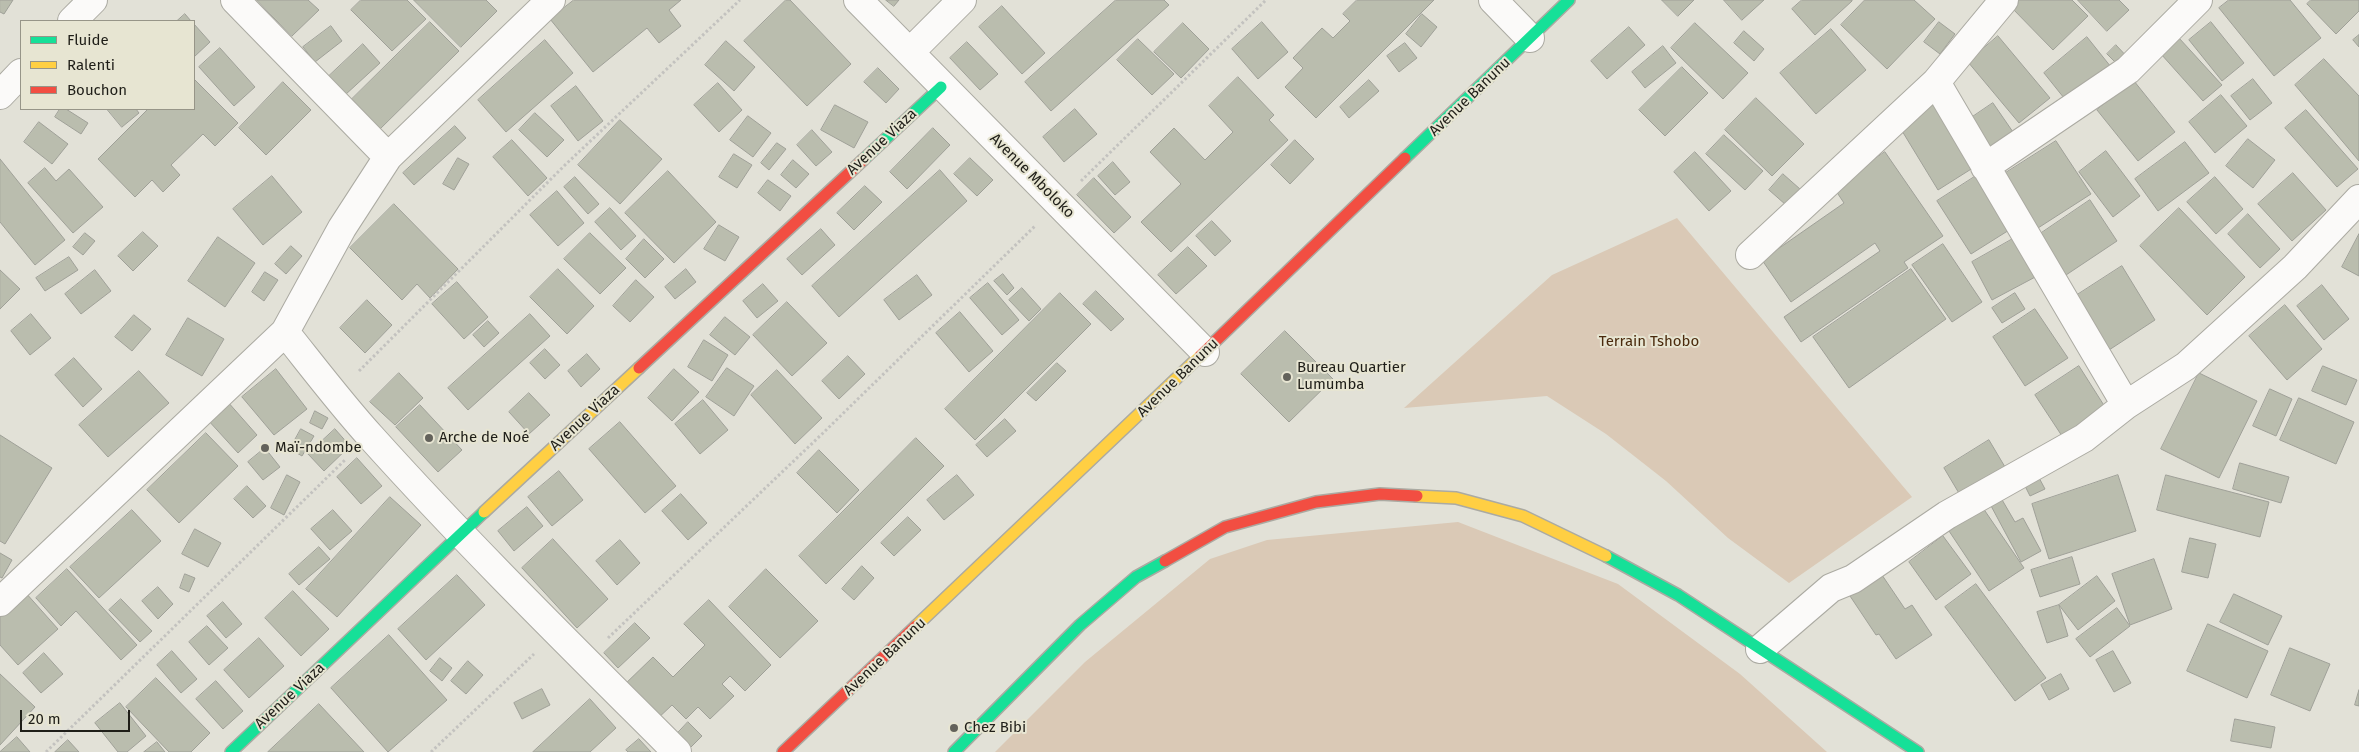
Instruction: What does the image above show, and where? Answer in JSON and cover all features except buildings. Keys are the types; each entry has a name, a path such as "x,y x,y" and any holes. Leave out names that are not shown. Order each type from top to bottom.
{"main road":[{"name":"Avenue Banunu","path":"783,752 1205,352 1569,0"},
{"name":"Avenue Viaza","path":"231,752 460,534 942,86"},
{"path":"954,752 1080,625 1136,577 1225,527 1316,502 1380,494 1456,498 1523,516 1592,548 1678,595 1918,752"}],"street":[{"path":"73,20 93,0"},
{"path":"235,0 388,157"},
{"path":"0,602 284,332 342,228 388,157 551,0"},
{"name":"Avenue Mboloko","path":"858,0 1205,352"},
{"path":"910,52 962,0"},
{"path":"1494,0 1530,38"},
{"path":"1750,255 1936,82 2004,0"},
{"path":"1985,166 2128,70 2198,0"},
{"path":"0,95 20,74"},
{"path":"1936,82 2126,405"},
{"path":"1760,649 1831,588 1853,579 1947,515 2084,438 2126,405 2186,366 2295,267 2359,199"},
{"path":"284,332 370,436 460,534 556,633 677,752"}],"path":[{"path":"335,394 565,165 740,0"},
{"path":"585,660 815,441 1266,0"},
{"path":"46,752 370,436"},
{"path":"431,752 556,633"}],"green space":[{"name":"Terrain Tshobo","path":"1677,218 1912,497 1789,583 1728,538 1666,481 1606,434 1547,396 1404,408 1552,275"},
{"path":"1458,522 1618,584 1740,674 1827,752 995,752 1085,662 1210,559 1267,540"}],"traffic: fast":[{"path":"1405,158 1569,0"},
{"path":"863,160 941,87"},
{"path":"231,752 484,512"},
{"path":"1606,556 1678,595 1918,752"},
{"path":"954,752 1080,625 1136,577 1165,561"}],"traffic: slow":[{"path":"916,626 1200,356"},
{"path":"484,512 639,368"},
{"path":"1417,496 1456,498 1523,516 1606,556"}],"traffic: jam":[{"path":"1200,356 1405,158"},
{"path":"639,368 863,160"},
{"path":"1165,561 1225,527 1316,502 1380,494 1417,496"},
{"path":"783,752 916,626"}],"place":[{"name":"Bureau Quartier Lumumba","path":"1287,377"},
{"name":"Arche de Noé","path":"429,438"},
{"name":"Maï-ndombe","path":"265,448"},
{"name":"Chez Bibi","path":"954,728"}]}
